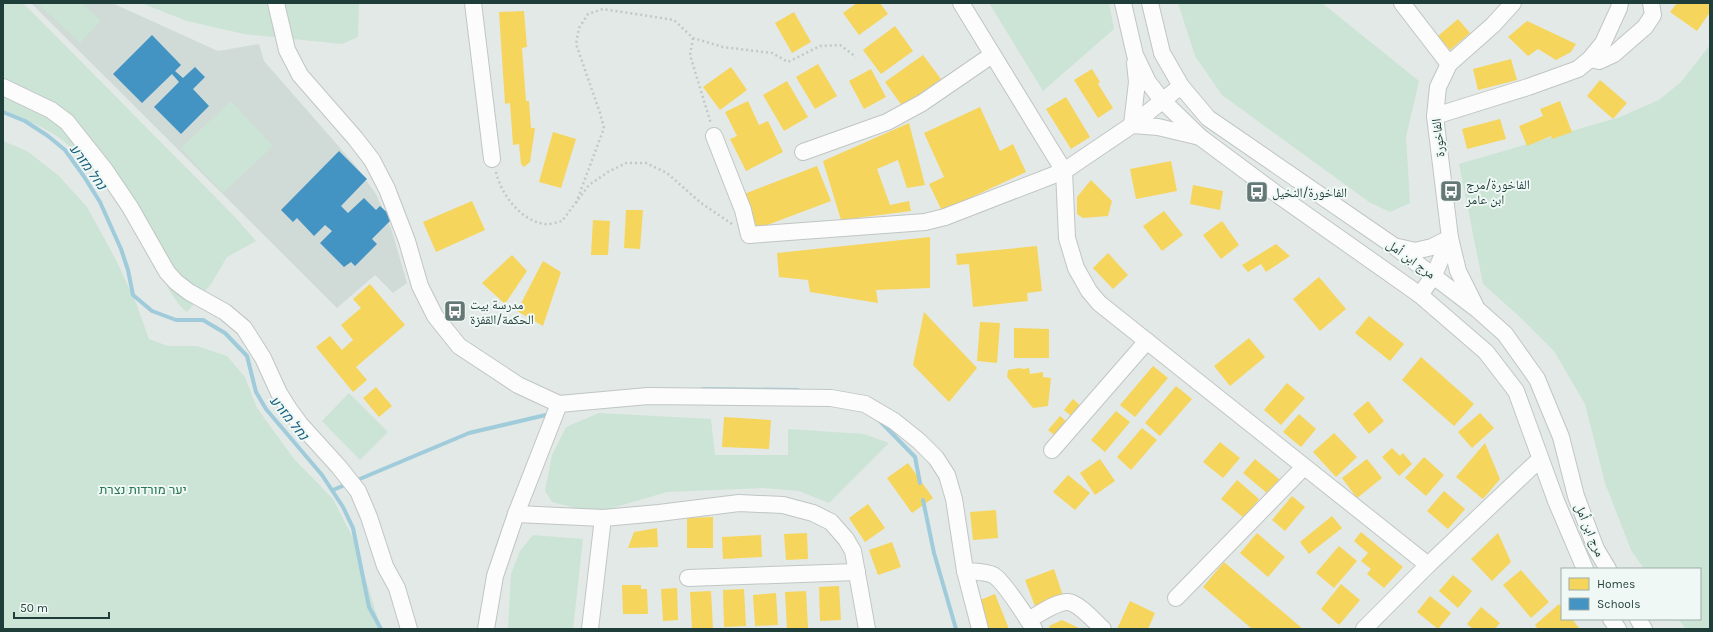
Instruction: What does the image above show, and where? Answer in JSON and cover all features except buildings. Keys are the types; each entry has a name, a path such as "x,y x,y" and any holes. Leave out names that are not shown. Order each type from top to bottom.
{"street":[{"path":"276,3 287,50 300,75 355,138 375,166 387,190 407,241 420,286 435,316 459,346 518,386 559,404 648,396 831,398 865,404 894,421 918,441 936,458 947,475 954,499 965,571 980,629"},
{"path":"472,3 492,159"},
{"path":"961,3 1064,171 1067,238 1076,268 1089,290 1099,303 1428,565"},
{"name":"مرج ابن أمل","path":"1123,3 1135,55 1148,82 1162,100 1200,137 1274,192 1420,295 1486,352 1516,391 1540,459 1584,568"},
{"name":"مرج ابن أمل","path":"1150,3 1162,53 1181,86 1208,118 1394,246 1478,310 1505,334 1537,379 1561,437 1576,496 1596,549 1607,568"},
{"path":"1402,3 1449,64"},
{"name":"الفاخورة","path":"1420,295 1434,276 1450,238 1435,116 1438,87 1449,64 1493,25 1513,3"},
{"path":"1435,116 1528,87 1578,69 1603,43 1620,3"},
{"path":"1590,58 1599,61 1614,54 1646,27 1653,15 1651,3"},
{"path":"803,152 887,122 922,103 992,55"},
{"path":"1132,124 1137,82 1135,55"},
{"path":"714,136 743,210 749,235 925,222 945,217 1064,171 1132,124 1181,86"},
{"path":"3,87 51,110 67,122 105,170 130,207 168,272 176,282 189,292 225,312 244,328 263,358 279,393 300,424 339,467 358,491 369,517 385,566 397,588 409,629"},
{"path":"1132,124 1158,127 1200,137"},
{"path":"1394,246 1415,251 1432,247 1450,238 1458,271 1478,310"},
{"path":"1052,450 1147,341"},
{"path":"486,629 495,576 516,514 559,404"},
{"path":"1364,629 1428,565 1540,459"},
{"path":"1176,598 1304,467"},
{"path":"516,514 603,518 739,503 783,505 813,513 831,522 846,538 853,551 867,629"},
{"path":"590,629 603,518"},
{"path":"965,571 984,572 994,575 1001,582 1031,624 1056,605 1068,602 1078,606 1103,629"},
{"path":"688,578 857,572"},
{"path":"1611,620 1618,629"},
{"path":"1639,620 1644,629"}],"path":[{"path":"576,203 604,128 576,44 579,28 588,14 603,8 674,20 693,38 723,46 772,53 788,62 820,46 840,45 856,57"},
{"path":"693,38 690,55 714,136"},
{"path":"492,159 497,176 509,200 523,215 544,224 562,221 589,185 608,172 626,163 646,163 667,173 701,203 749,235"}],"shaded area":[{"path":"31,3 112,3 218,51 259,44 264,61 355,165 376,194 391,228 407,283 393,293 375,275 337,308"}],"green space":[{"path":"3,3 23,3 235,217 256,241 227,257 211,284 187,312 172,295 154,261 122,211 83,159 49,131 3,110"},
{"path":"37,3 82,3 101,21 80,43"},
{"path":"141,3 359,3 358,37 342,44 244,34 187,21"},
{"path":"989,3 1109,3 1114,29 1043,91"},
{"path":"1178,3 1322,3 1419,81 1406,137 1410,203 1390,212 1369,202 1222,95 1195,56"},
{"path":"1710,45 1710,629 1686,629 1679,620 1701,620 1701,568 1643,568 1631,550 1605,483 1585,404 1554,351 1522,319 1483,284 1459,164 1620,117 1659,100 1681,82"},
{"path":"231,101 273,146 223,193 181,148"},
{"name":"יער מורדות נצרת","path":"3,141 27,151 59,176 87,207 115,258 136,303 149,339 168,346 197,346 227,356 245,377 257,408 294,459 333,499 353,538 381,629 3,629"},
{"path":"349,393 388,432 360,460 322,421"},
{"path":"599,413 711,419 715,455 788,455 788,429 864,434 889,443 829,503 799,491 764,488 667,492 595,513 552,502 545,491 552,455 566,427"},
{"path":"533,535 583,539 573,629 508,629 511,574 520,551"}],"waterway":[{"name":"נחל מזרע","path":"3,112 25,121 48,136 65,150 83,175 100,202 121,249 128,270 133,295 152,311 176,320 203,320 225,333 247,356 256,392 266,409 322,475 343,507 353,528 369,607 381,629"},
{"path":"703,389 798,390"},
{"path":"355,481 469,433 550,414"},
{"path":"878,419 915,457 920,483"},
{"path":"333,490 347,484"},
{"path":"923,500 934,553 956,629"}],"place":[{"name":"الفاخورة/مرج ابن عامر","path":"1451,191"},
{"name":"الفاخورة/النخيل","path":"1257,192"},
{"name":"مدرسة بيت الحكمة/القفزة","path":"455,311"}]}
